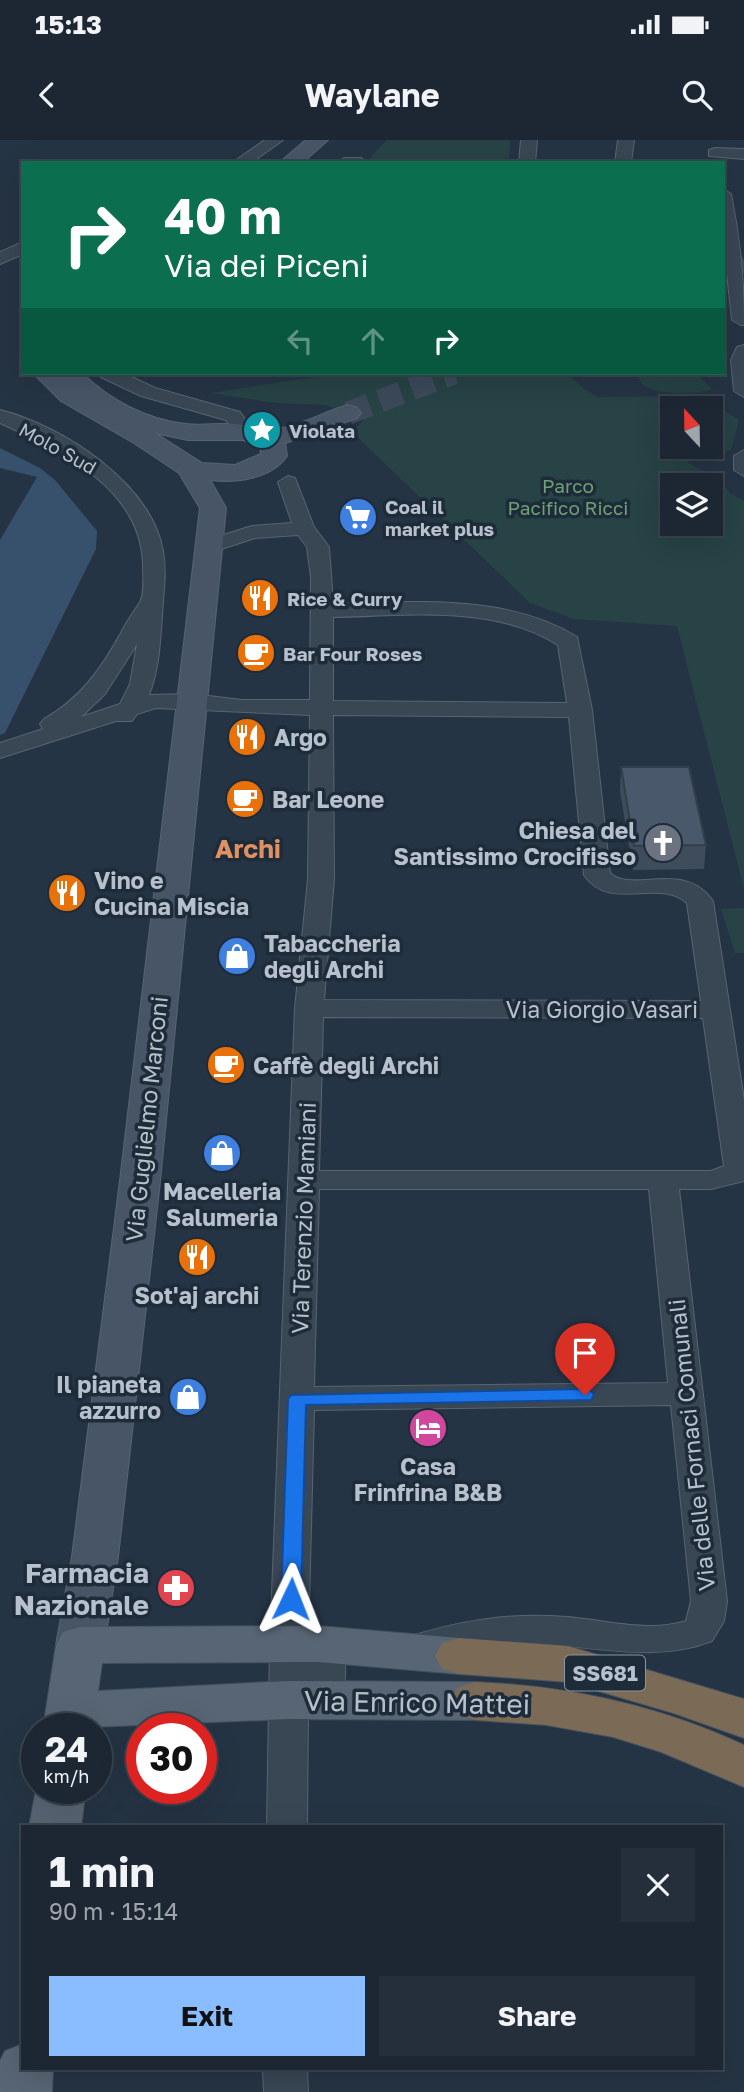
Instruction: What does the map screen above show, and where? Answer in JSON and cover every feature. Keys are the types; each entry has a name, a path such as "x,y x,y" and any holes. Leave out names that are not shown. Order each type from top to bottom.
{"highway":[{"name":"Via Enrico Mattei","path":"437,1652 568,1664 686,1698 744,1719"},
{"name":"Via Enrico Mattei","path":"475,1701 541,1704 607,1714 686,1740 744,1767"}],"main road":[{"path":"292,161 318,140"},
{"path":"47,375 66,394 180,462 219,473 252,469 270,461 262,441 167,429 145,423 101,400 70,375"},
{"path":"209,433 178,443 180,462 213,508 252,469"},
{"name":"Via Guglielmo Marconi","path":"71,1713 95,1557 133,1237 213,508"},
{"name":"Via Enrico Mattei","path":"80,1645 307,1646 437,1652"},
{"name":"Via Enrico Mattei","path":"112,1716 306,1700 475,1701"},
{"path":"55,1825 58,1804"},
{"path":"23,2092 25,2070"}],"street":[{"path":"243,161 275,140"},
{"path":"527,161 529,140"},
{"path":"623,161 626,140"},
{"path":"717,156 744,154"},
{"path":"717,156 744,167"},
{"path":"725,205 738,274 743,320 725,334"},
{"path":"0,259 21,248"},
{"path":"732,359 744,391"},
{"path":"112,375 148,392 233,416 262,441"},
{"name":"Molo Sud","path":"0,416 77,455 111,479 128,497 145,524 152,548 148,659 139,693 132,707 106,733 0,768"},
{"path":"744,456 744,470"},
{"name":"Via Terenzio Mamiani","path":"287,1825 306,1700 307,1646 297,1399 309,1008 321,879 320,708 323,610 320,557 314,539 304,528 288,482"},
{"path":"209,547 252,532 304,528"},
{"name":"Molo Sud","path":"0,749 67,718 87,702 119,657 151,598"},
{"name":"Via Giorgio Vasari","path":"309,1008 716,1010 702,906 696,895 672,886 609,885 597,875 580,710 569,642 552,630 493,614 323,610"},
{"name":"Molo Sud","path":"0,749 81,727 154,701 192,701"},
{"path":"192,701 242,707 580,710"},
{"path":"304,1180 723,1179 737,1172 716,1010"},
{"name":"Via delle Fornaci Comunali","path":"437,1652 478,1632 538,1630 653,1640 686,1636 699,1631 705,1621 709,1601 684,1394 663,1180"},
{"path":"297,1399 684,1394"},
{"path":"285,2070 286,2092"}],"green space":[{"path":"387,140 510,140 509,161 376,161 370,158"},
{"name":"Parco Pacifico Ricci","path":"327,375 569,375 598,397 660,396 660,459 698,459 687,462 707,473 660,473 660,536 723,536 723,484 730,493 744,501 744,889 677,626 574,619 530,603 352,432 364,420 326,405 276,403 210,393"},
{"path":"636,375 698,375 713,390 669,392 645,386"},
{"name":"Parco Pacifico Ricci","path":"723,411 739,420 731,450 723,452"},
{"path":"744,908 744,953 735,953 721,909"}],"water":[{"path":"0,448 40,468 55,480 97,531 96,549 5,733 0,735 0,540 37,477 0,468"}],"building":[{"name":"Chiesa del Santissimo Crocifisso","path":"621,767 689,767 706,845 634,846"}],"tunnel":[{"path":"725,268 744,261"},
{"path":"348,413 449,375"}],"place":[{"name":"Violata","path":"262,430"},
{"name":"Coal il market plus","path":"358,517"},
{"name":"Rice & Curry","path":"260,598"},
{"name":"Bar Four Roses","path":"256,653"},
{"name":"Argo","path":"247,737"},
{"name":"Bar Leone","path":"245,799"},
{"name":"Chiesa del Santissimo Crocifisso","path":"663,843"},
{"name":"Vino e Cucina Miscia","path":"67,893"},
{"name":"Tabaccheria degli Archi","path":"237,956"},
{"name":"Caffè degli Archi","path":"226,1065"},
{"name":"Macelleria Salumeria","path":"222,1153"},
{"name":"Sot'aj archi","path":"197,1257"},
{"name":"Il pianeta azzurro","path":"188,1397"},
{"name":"Casa Frinfrina B&B","path":"428,1428"},
{"name":"Farmacia Nazionale","path":"176,1588"}],"district":[{"name":"Archi","path":"248,848"}],"route":[{"path":"291,1599 297,1399 585,1395"}]}
